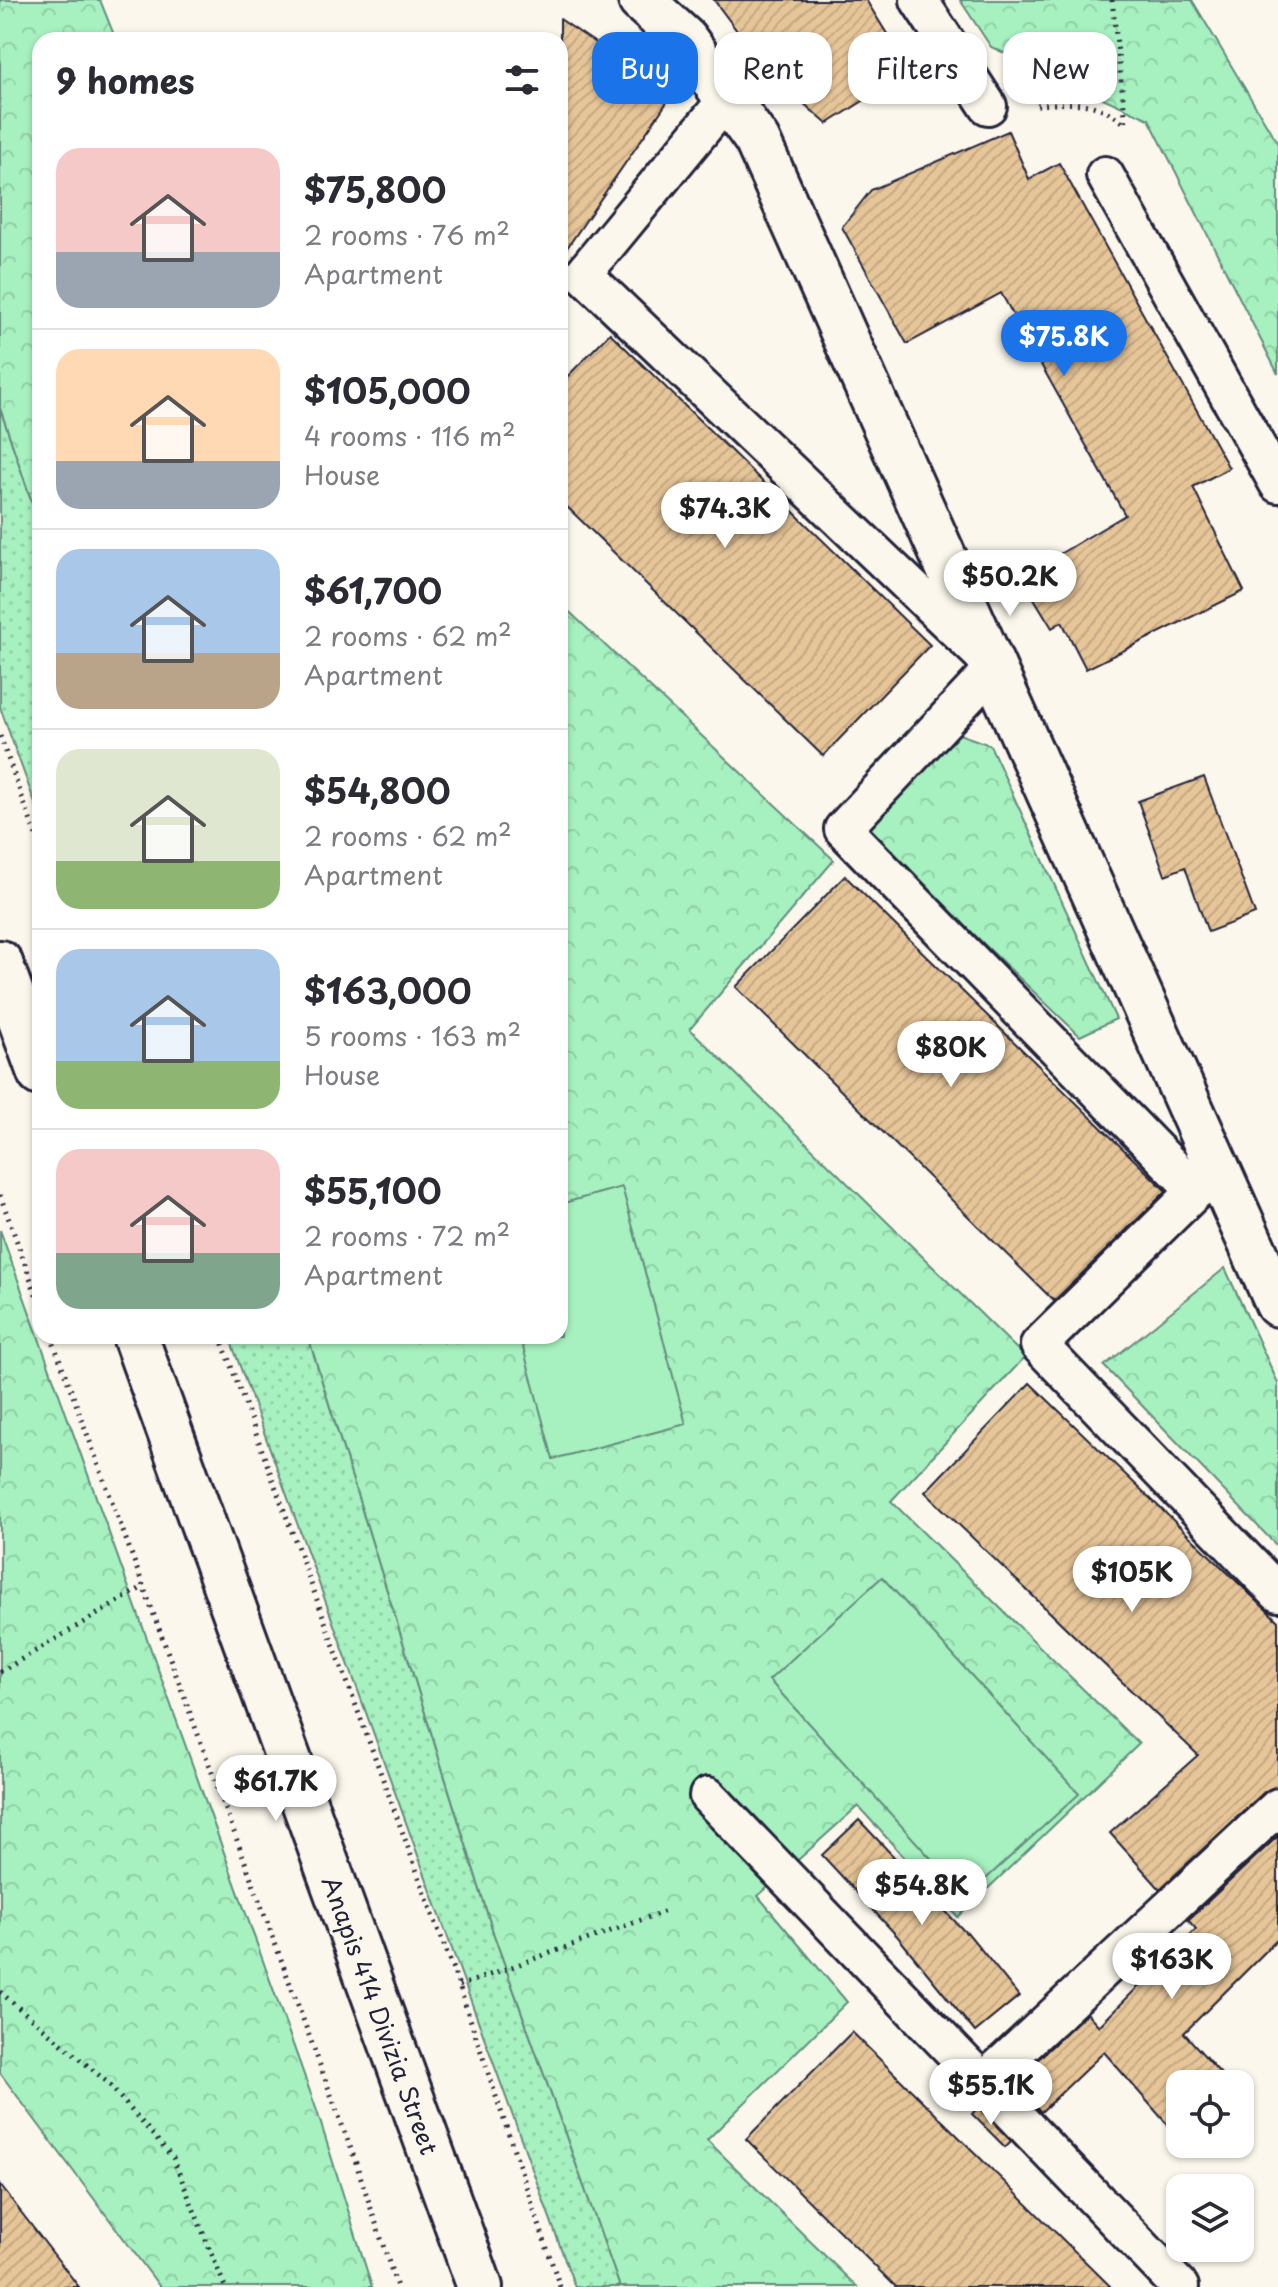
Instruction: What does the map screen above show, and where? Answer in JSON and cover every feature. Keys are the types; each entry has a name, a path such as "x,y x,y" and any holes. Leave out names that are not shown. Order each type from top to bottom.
{"street":[{"path":"641,0 685,40 714,81"},
{"path":"731,104 757,140 995,667 1207,1180 1278,1304"},
{"path":"0,963 32,1051"},
{"name":"Anapis 414 Divizia Street","path":"138,1344 480,2287"}],"lane":[{"path":"919,0 988,106"},
{"path":"723,104 572,276 995,667 843,829 1207,1180 1039,1345 1278,1593"},
{"path":"1105,175 1278,484"},
{"path":"708,1796 1180,2287"},
{"path":"983,2082 1278,1807"}],"path":[{"path":"1105,175 1126,156 1129,137 1112,0"},
{"path":"988,106 1079,103 1108,110 1126,125"},
{"path":"0,736 32,818"},
{"path":"0,1195 32,1283"},
{"path":"54,1344 355,2160 397,2287"},
{"path":"223,1344 459,1986 560,2287"},
{"path":"0,1672 143,1587"},
{"path":"459,1986 666,1911"},
{"path":"0,1992 106,2081 173,2158 225,2287"}],"green space":[{"path":"0,0 100,0 113,32 32,32 32,502 0,408"},
{"path":"960,0 1192,0 1278,144 1278,374 1149,119 1116,104 1117,32 1003,32 1003,52 991,47 987,32 981,32"},
{"path":"0,408 32,502 32,795 0,707"},
{"path":"568,611 834,860 690,1029 1025,1357 891,1501 1139,1744 958,1917 858,1806 758,1896 847,2002 707,2140 857,2287 620,2287 494,1935 310,1344 568,1344"},
{"path":"959,734 990,745 1116,1019 1080,1036 866,831"},
{"path":"622,1187 686,1424 553,1459 522,1344 568,1344 568,1202"},
{"path":"0,1230 32,1319 32,1344 41,1344 317,2111 372,2287 160,2287 0,2073"},
{"path":"1225,1268 1278,1383 1278,1547 1104,1366"},
{"path":"232,1344 310,1344 494,1935 620,2287 575,2287"},
{"path":"882,1577 1079,1794 966,1897 769,1680"}],"building":[{"path":"714,0 866,0 886,32 848,32 848,104 858,104 827,124 804,104 832,104 832,32 738,32"},
{"path":"560,19 592,41 592,104 666,104 568,246 568,32 560,32"},
{"path":"1008,131 1029,179 1059,163 1229,468 1193,487 1244,591 1086,669 1062,622 1052,628 1021,577 1125,515 1001,293 907,344 842,227 871,190"},
{"path":"610,333 930,645 823,756 568,508 568,376"},
{"path":"1204,777 1255,914 1208,932 1185,867 1165,875 1138,801"},
{"path":"845,876 1166,1191 1054,1301 736,987"},
{"path":"1030,1383 1278,1621 1278,1787 1264,1792 1160,1889 1110,1833 1198,1755 925,1492"},
{"path":"859,1820 967,1932 1019,1996 975,2032 898,1937 822,1855"},
{"path":"1278,1836 1278,1939 1184,2033 1217,2070 1166,2070 1166,2123 1104,2052 1041,2112 1013,2083 1087,2013 1099,2026 1196,1929 1188,1920"},
{"path":"852,2032 1111,2287 896,2287 746,2139"},
{"path":"978,2107 1011,2141 1005,2147 972,2114"},
{"path":"0,2185 79,2287 0,2287"}]}
